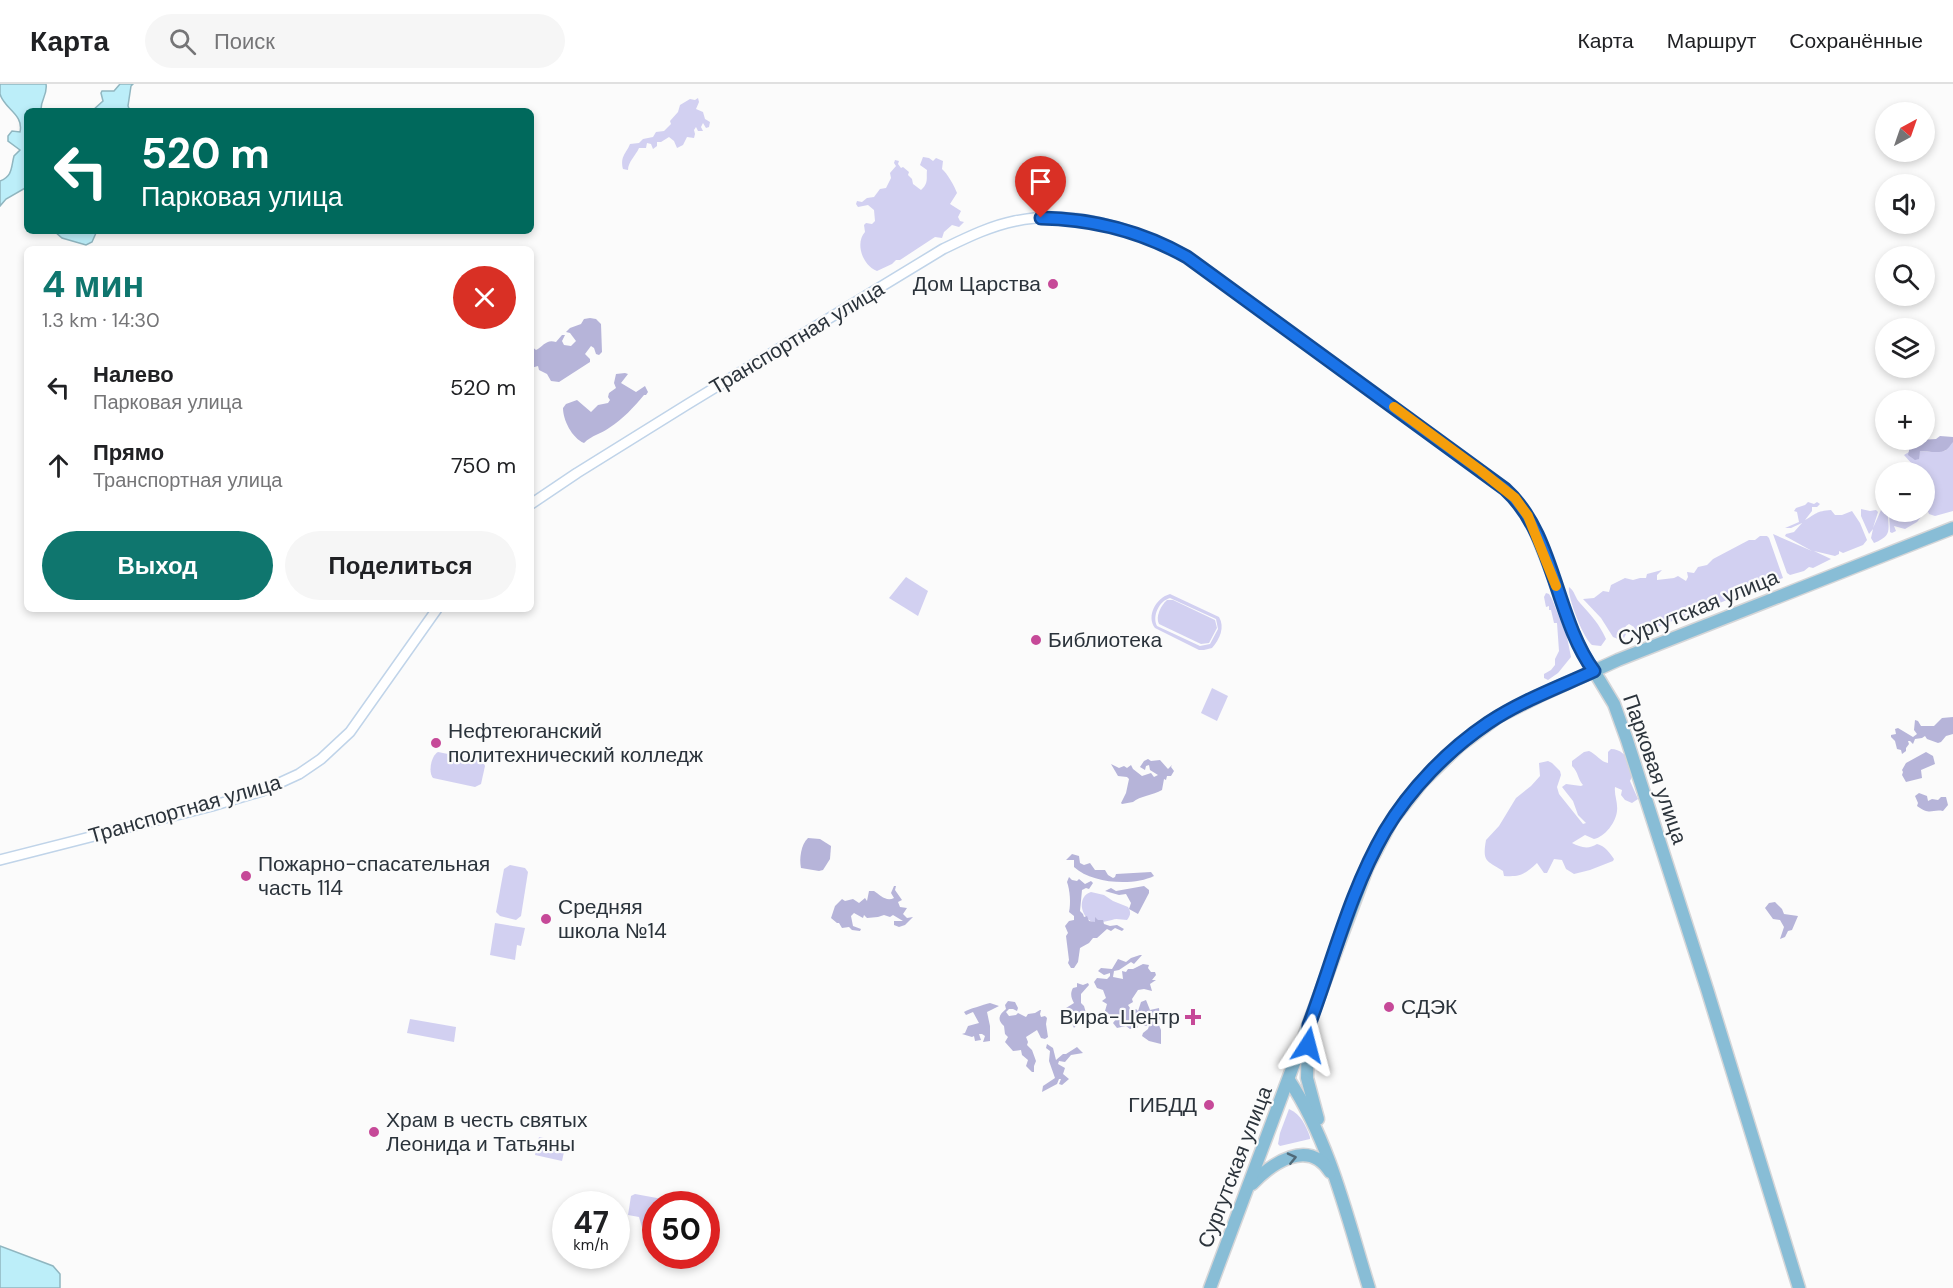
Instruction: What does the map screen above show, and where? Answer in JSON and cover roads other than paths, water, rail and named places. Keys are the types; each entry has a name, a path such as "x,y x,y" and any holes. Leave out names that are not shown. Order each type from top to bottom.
{"main road":[{"name":"Сургутская улица","path":"1210,1288 1366,868 1385,831 1401,808 1436,768 1487,724 1516,707 1594,671 1953,528"},
{"name":"Парковая улица","path":"1594,671 1614,704 1627,741 1800,1288"},
{"path":"1309,1025 1307,1078 1330,1164 1369,1288"},
{"path":"1289,1080 1309,1113 1330,1164"},
{"path":"1247,1190 1268,1168 1285,1159 1298,1156 1320,1160 1336,1183"}],"street":[{"name":"Транспортная улица","path":"534,502 678,410 943,249 979,232 1013,222 1041,218 1080,220"},
{"name":"Парковая улица","path":"1080,220 1136,233 1187,257 1505,489 1528,516 1578,642 1594,671"},
{"name":"Транспортная улица","path":"0,860 221,804 262,791 299,774 321,759 355,725 435,612"}],"place":[{"name":"Дом Царства","path":"1053,284"},
{"name":"Библиотека","path":"1036,640"},
{"name":"Нефтеюганский политехнический колледж","path":"436,743"},
{"name":"Пожарно-спасательная часть 114","path":"246,876"},
{"name":"Средняя школа №14","path":"546,919"},
{"name":"СДЭК","path":"1389,1007"},
{"name":"Вира-Центр","path":"1193,1017"},
{"name":"ГИБДД","path":"1209,1105"},
{"name":"Храм в честь святых Леонида и Татьяны","path":"374,1132"}]}
